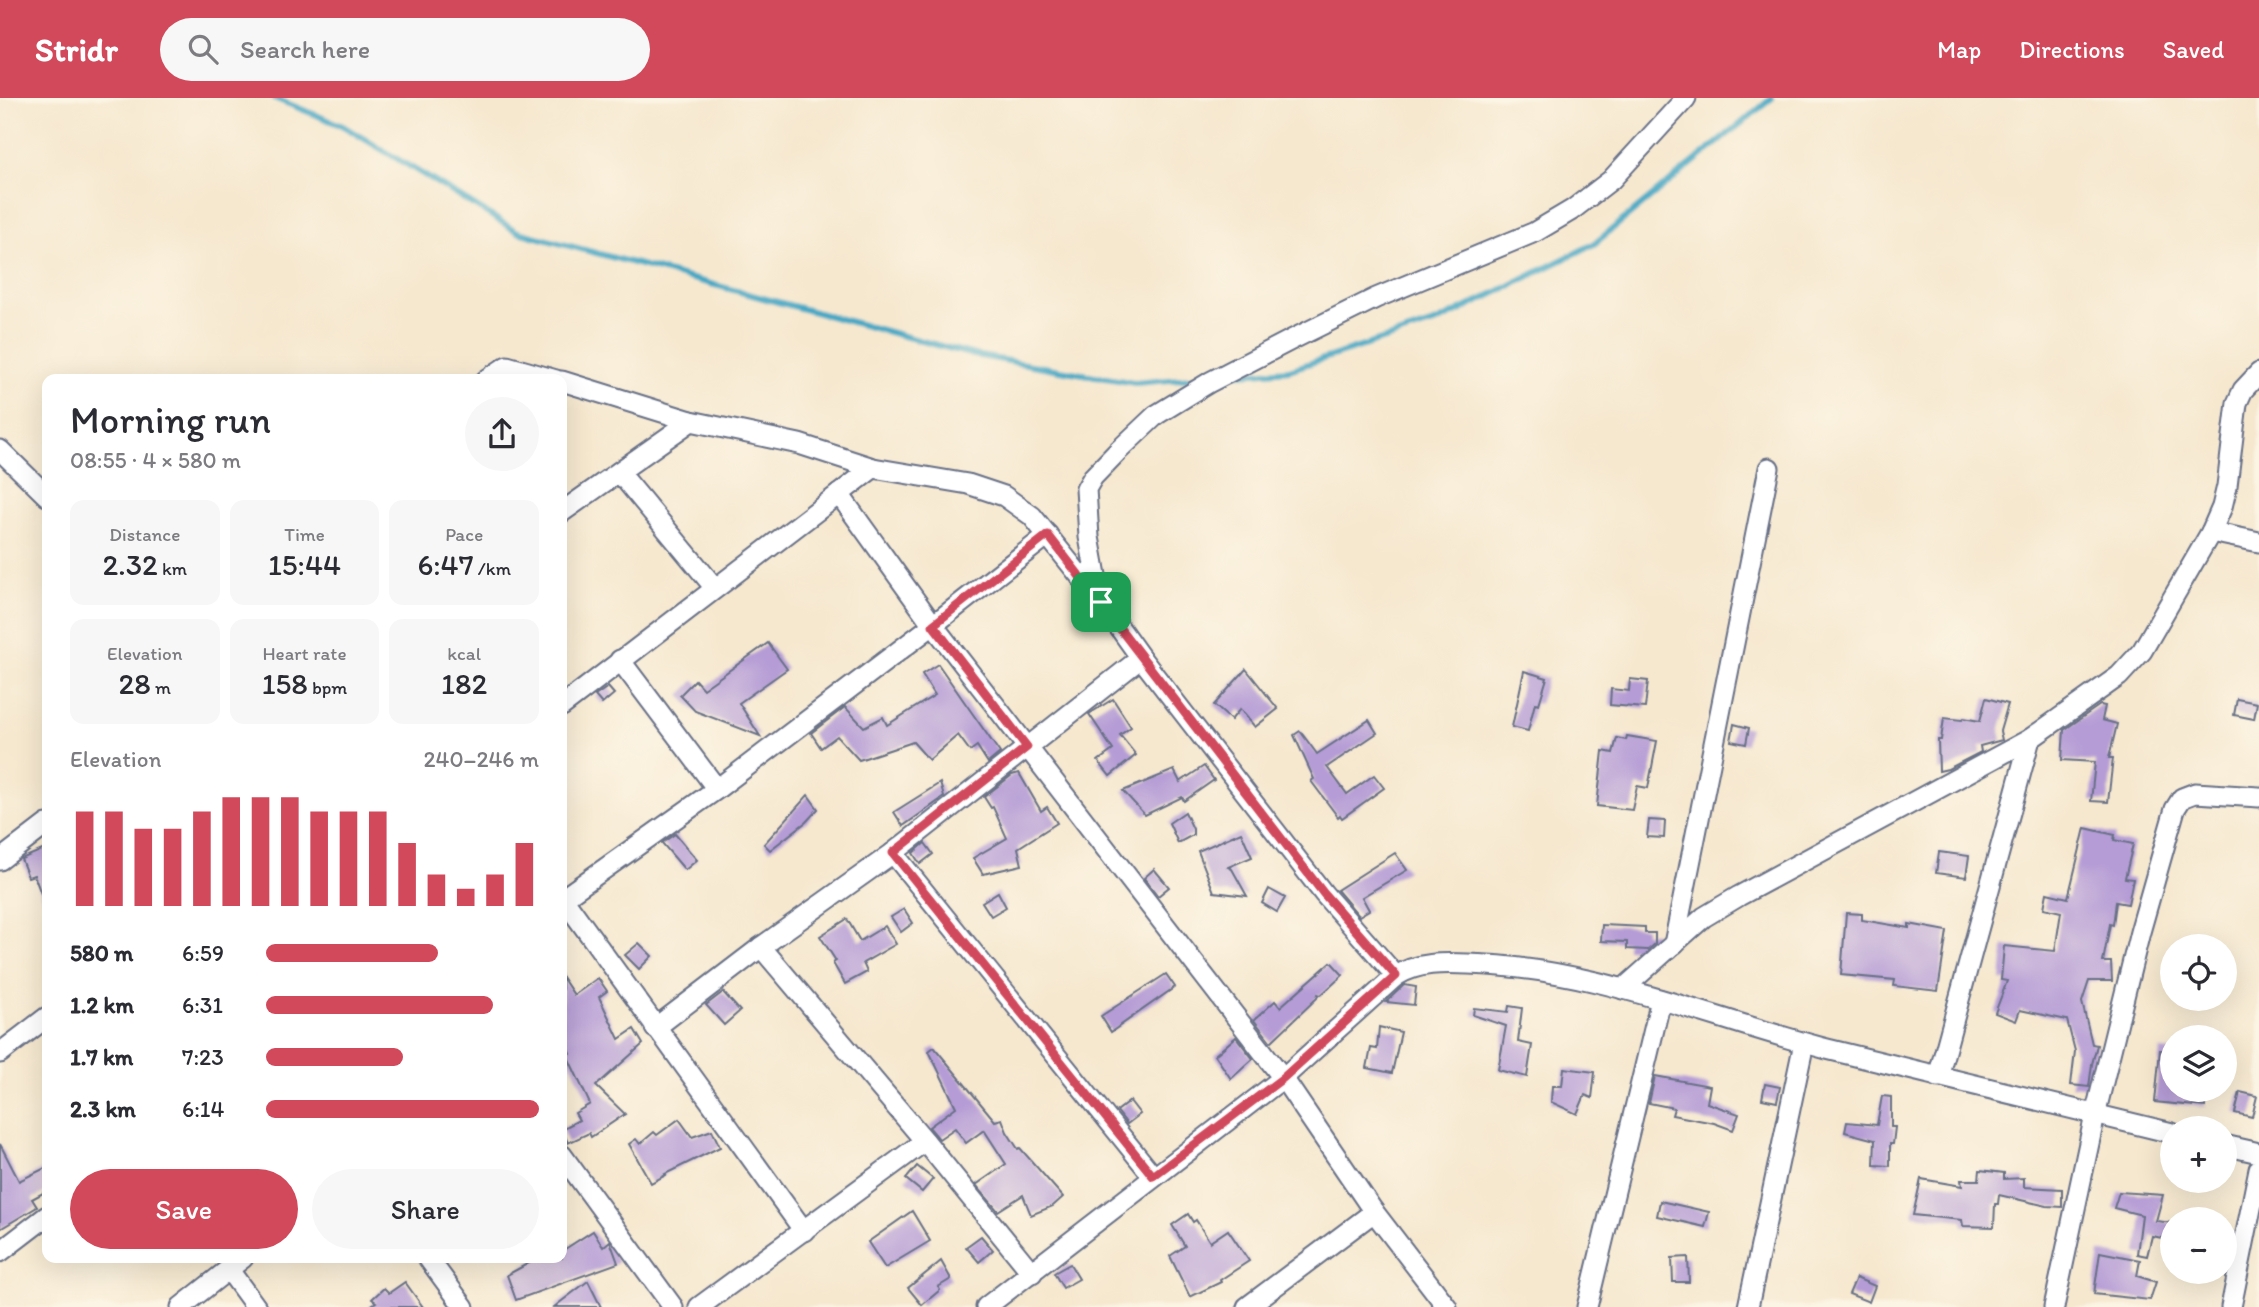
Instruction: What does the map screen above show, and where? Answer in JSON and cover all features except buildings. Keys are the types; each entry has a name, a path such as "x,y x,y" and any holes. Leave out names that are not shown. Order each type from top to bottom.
{"street":[{"path":"1101,602 1089,537 1086,489 1093,477 1156,415 1210,382 1327,322 1535,232 1572,210 1611,180 1686,98"},
{"path":"495,374 507,366 535,374"},
{"path":"1623,989 1704,917 2029,739 2119,676 2142,651 2211,532 2222,507 2227,486 2237,403 2243,390 2259,373"},
{"path":"567,383 691,422 799,444 873,468 968,484 1004,496 1032,516 1324,894 1396,976"},
{"path":"567,508 691,422"},
{"path":"0,450 42,491"},
{"path":"567,702 873,468"},
{"path":"1674,944 1769,468"},
{"path":"619,471 715,588"},
{"path":"839,495 933,625 1283,1078 1374,1212 1447,1307"},
{"path":"2211,532 2259,542"},
{"path":"567,894 717,789 1048,535"},
{"path":"655,1028 761,947 893,853 1141,658"},
{"path":"620,660 717,789"},
{"path":"1938,1077 2029,739"},
{"path":"2054,1307 2095,1115 2140,932 2175,809 2182,798 2195,793 2259,797"},
{"path":"0,860 42,828"},
{"path":"893,853 1153,1176"},
{"path":"567,905 804,1231"},
{"path":"761,947 1032,1273"},
{"path":"986,1307 1283,1078 1396,976 1419,966 1448,963 1504,965 1568,975 1804,1043 2160,1130"},
{"path":"1587,1307 1661,1000"},
{"path":"0,1053 42,1021"},
{"path":"1748,1307 1804,1043"},
{"path":"699,1307 925,1141"},
{"path":"2237,1148 2259,1153"},
{"path":"567,1162 673,1307"},
{"path":"2231,1307 2259,1169"},
{"path":"1247,1307 1374,1212"},
{"path":"0,1252 42,1220"},
{"path":"432,1263 464,1307"},
{"path":"181,1307 236,1264 256,1307"}],"waterway":[{"path":"274,98 343,126 518,232 974,355 1135,383 1204,377"},
{"path":"1240,374 1289,370 1437,322 1594,244 1772,98"}],"route":[{"path":"1048,535 1101,602 1141,658 1324,894 1396,976 1283,1078 1153,1176 893,853 1027,747 933,625 1048,535"}]}
